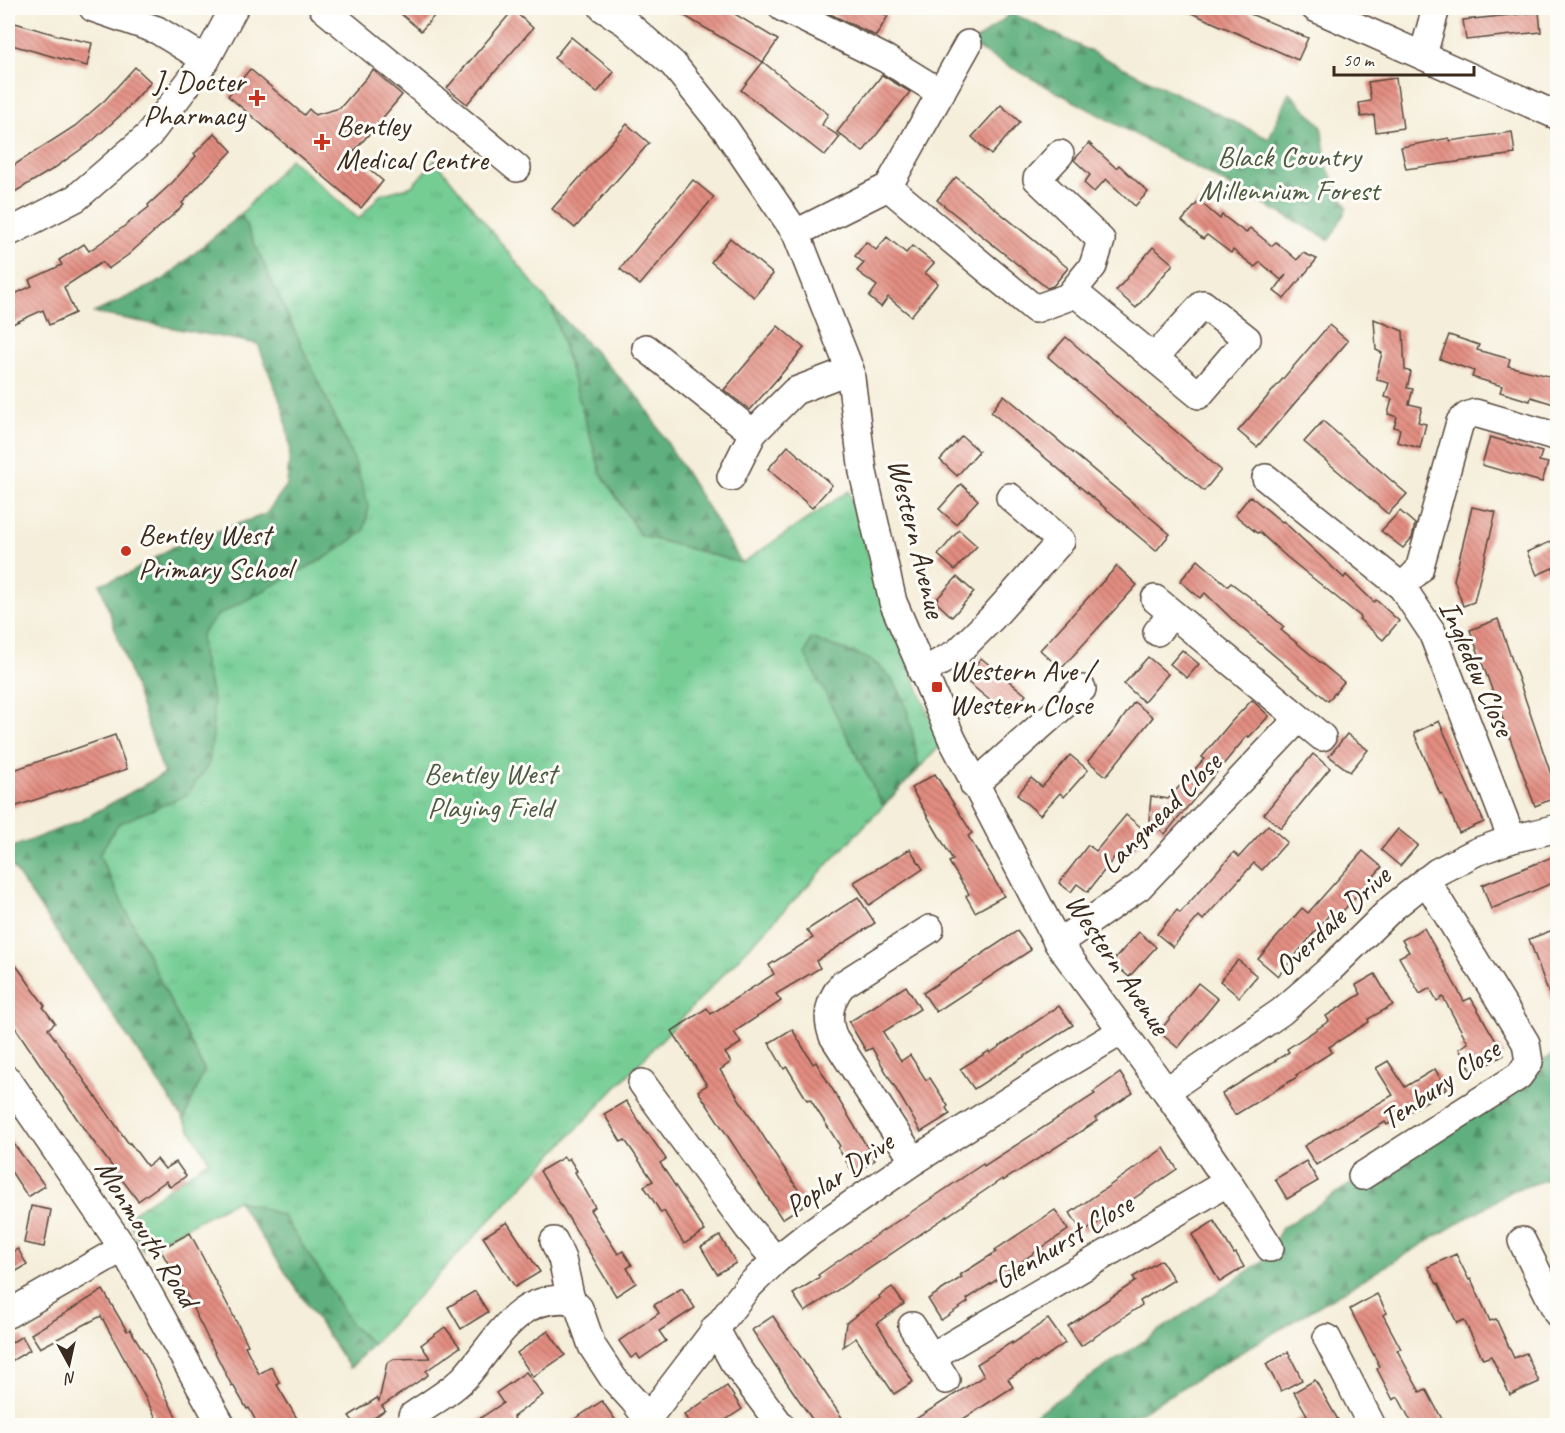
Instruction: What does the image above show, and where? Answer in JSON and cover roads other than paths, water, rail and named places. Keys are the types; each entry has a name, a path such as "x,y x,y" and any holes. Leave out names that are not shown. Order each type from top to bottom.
{"street":[{"path":"93,8 158,30 206,60"},
{"path":"8,233 76,198 148,136 206,60 234,8"},
{"path":"323,8 517,168"},
{"name":"Western Avenue","path":"603,8 624,21 673,64 726,130 796,233 850,370 863,472 893,602 922,672 974,785 1058,943 1166,1091 1270,1248"},
{"path":"783,8 886,59 941,93"},
{"path":"1314,8 1557,116"},
{"path":"1423,55 1436,8"},
{"path":"796,233 888,187 968,44"},
{"path":"888,187 1035,309 1068,297 1093,266 1101,240 1037,179 1060,154"},
{"path":"1073,291 1155,357"},
{"path":"646,348 753,433"},
{"path":"731,477 753,433 795,391 850,370"},
{"path":"1402,587 1419,570 1460,422 1475,413 1557,437"},
{"name":"Ingledew Close","path":"1266,478 1402,587 1432,632 1512,839"},
{"path":"922,672 958,652 1061,541 1010,497"},
{"path":"1162,615 1322,738"},
{"path":"974,785 1082,689"},
{"name":"Langmead Close","path":"1058,943 1139,887 1298,719"},
{"name":"Overdale Drive","path":"1166,1091 1281,1012 1327,972 1392,908 1426,880 1476,852 1512,839 1557,828"},
{"name":"Tenbury Close","path":"1362,1176 1520,1076 1529,1062 1526,1043 1426,880"},
{"path":"914,1161 833,1036 828,1024 834,995 842,985 930,929"},
{"name":"Poplar Drive","path":"644,1422 747,1288 776,1260 828,1220 914,1161 1122,1031"},
{"name":"Monmouth Road","path":"8,1080 123,1248 222,1425"},
{"path":"655,1087 748,1228 776,1260"},
{"name":"Glenhurst Close","path":"931,1357 1228,1182"},
{"path":"554,1241 562,1259 571,1300 579,1308 592,1346 613,1378 634,1401 644,1422"},
{"path":"1522,1241 1557,1314"},
{"path":"8,1314 123,1248"},
{"path":"412,1416 463,1379 502,1330 523,1310 540,1302 557,1298 571,1300"},
{"path":"912,1326 946,1380"},
{"path":"715,1328 733,1361 781,1425"},
{"path":"1327,1338 1372,1425"}],"place":[{"name":"J. Docter Pharmacy","path":"257,98"},
{"name":"Bentley Medical Centre","path":"322,142"},
{"name":"Bentley West Primary School","path":"126,551"},
{"name":"Western Ave / Western Close","path":"937,687"}],"park label":[{"name":"Black Country Millennium Forest","path":"1289,173"},
{"name":"Bentley West Playing Field","path":"490,790"}]}
